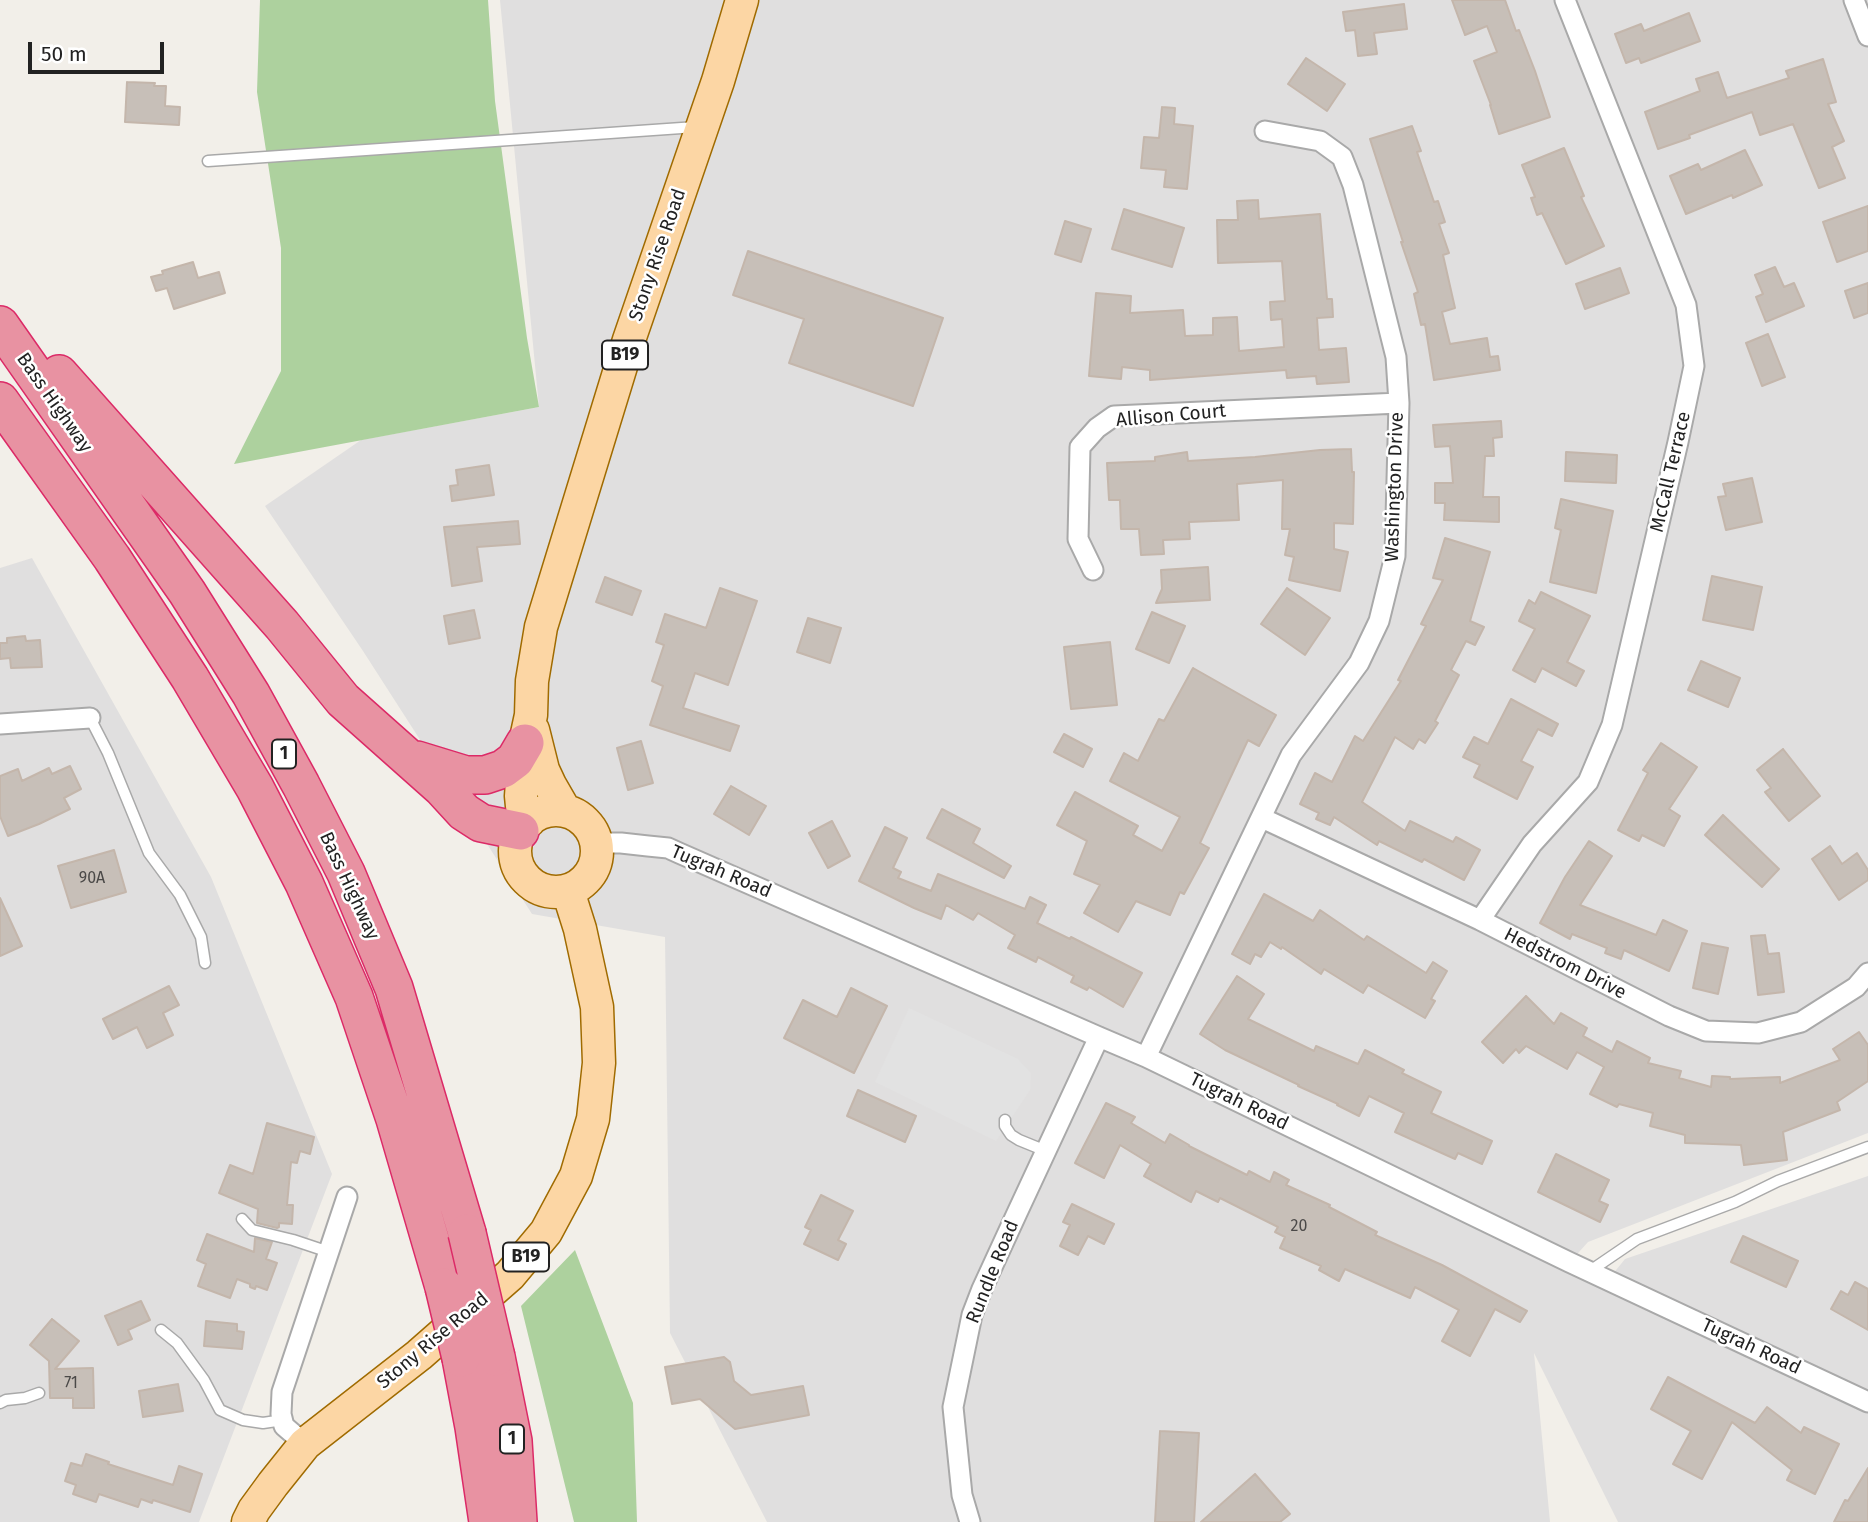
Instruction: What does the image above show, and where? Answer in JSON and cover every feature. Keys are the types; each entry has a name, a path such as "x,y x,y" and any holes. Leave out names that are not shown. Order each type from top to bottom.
{"highway":[{"path":"0,308 282,625 343,700 474,820 481,823 524,826"},
{"name":"Bass Highway","path":"0,325 187,592 251,694 346,873 394,988 467,1233 479,1357 474,1427 488,1522"},
{"name":"Bass Highway","path":"0,401 112,558 190,678 255,788 304,883 354,998 395,1119 444,1287 479,1357 513,1441 518,1522"},
{"path":"409,758 466,775 485,775 503,769 515,760 528,729"}],"main road":[{"name":"Stony Rise Road","path":"524,826 521,796 532,681 541,627 629,340 703,127 742,0"},
{"name":"Stony Rise Road","path":"528,729 550,785 565,811"},
{"path":"524,826 546,811 565,811"},
{"name":"B19","path":"565,811 586,822 597,843"},
{"name":"B19","path":"524,826 515,845 522,874 532,885 539,888 553,892 568,891"},
{"path":"568,891 580,885 590,875 596,863 597,843"},
{"name":"Stony Rise Road","path":"248,1522 273,1484 305,1444 419,1355 510,1275 545,1232 576,1176 593,1119 599,1063 597,1007 580,929 568,891"}],"street":[{"name":"McCall Terrace","path":"1480,920 1532,844 1588,782 1612,725 1694,366 1686,305 1565,0"},
{"path":"1854,0 1868,36"},
{"name":"Washington Drive","path":"1146,1057 1291,755 1359,663 1379,621 1395,556 1399,402 1396,357 1353,185 1342,157 1320,141 1265,131"},
{"name":"Allison Court","path":"1093,570 1078,538 1080,447 1097,428 1114,416 1399,402"},
{"path":"0,724 90,718"},
{"name":"Hedstrom Drive","path":"1262,818 1480,920 1669,1016 1706,1031 1758,1034 1801,1022 1856,987 1868,973"},
{"name":"Tugrah Road","path":"597,843 648,846 679,853 1146,1057 1868,1402"},
{"name":"Rundle Road","path":"970,1522 962,1495 953,1407 972,1315 1099,1037"},
{"path":"305,1444 284,1426 282,1392 347,1197"}],"lane":[{"path":"208,161 703,127"},
{"path":"90,718 108,753 149,853 180,895 201,937 205,963"},
{"path":"1005,1120 1011,1135 1046,1151"},
{"path":"1590,1271 1637,1239 1868,1147"},
{"path":"243,1219 252,1230 329,1252"},
{"path":"160,1330 177,1343 204,1380 220,1410 243,1420 262,1423 283,1420"},
{"path":"0,1403 39,1393"}],"shaded area":[{"path":"500,0 1868,0 1868,1133 1588,1242 1570,1262 1608,1280 1625,1259 1868,1176 1868,1522 1618,1522 1534,1353 1550,1522 767,1522 670,1333 665,937 532,914 363,651 265,506 361,440 539,407"},
{"path":"32,558 211,877 332,1174 199,1522 0,1522 0,568"},
{"path":"909,1008 1018,1059 1031,1073 1030,1090 996,1141 875,1082"}],"green space":[{"path":"260,0 488,0 495,101 539,407 234,464 281,371 281,248 257,92"},
{"path":"575,1250 633,1403 637,1522 574,1522 521,1306"}],"building":[{"path":"1452,0 1505,0 1535,71 1550,117 1499,134 1474,61 1497,52 1487,26 1465,35"},
{"path":"1404,4 1407,29 1374,33 1377,54 1358,56 1355,30 1346,31 1343,12"},
{"path":"1689,13 1700,41 1641,63 1639,58 1626,63 1615,34 1641,24 1644,31"},
{"path":"1306,58 1345,84 1327,111 1288,84"},
{"path":"1823,59 1836,102 1828,104 1844,141 1832,147 1845,178 1819,188 1793,124 1760,135 1752,112 1658,149 1645,112 1700,91 1696,79 1718,72 1727,98 1789,78 1786,71"},
{"path":"127,82 166,86 165,106 180,107 179,125 125,122"},
{"path":"1162,107 1175,108 1174,124 1193,126 1187,189 1164,187 1166,170 1141,168 1144,137 1159,138"},
{"path":"1412,126 1421,151 1417,152 1434,202 1438,201 1445,222 1439,224 1449,253 1443,255 1455,308 1442,312 1450,344 1487,338 1490,357 1498,356 1500,370 1434,380 1425,324 1421,325 1414,294 1418,292 1370,139"},
{"path":"1564,148 1584,196 1581,197 1604,246 1566,264 1542,213 1537,215 1531,198 1535,197 1522,165"},
{"path":"1745,150 1762,185 1686,214 1670,176 1698,164 1701,170"},
{"path":"1258,200 1259,219 1320,214 1327,299 1332,299 1333,317 1317,318 1319,350 1346,348 1349,382 1317,384 1316,376 1287,378 1286,370 1150,380 1150,370 1122,367 1121,379 1089,376 1096,293 1131,296 1130,313 1183,310 1185,336 1213,335 1213,318 1237,317 1239,351 1284,347 1282,319 1271,320 1270,302 1285,301 1282,261 1218,263 1217,220 1238,220 1237,201"},
{"path":"1868,206 1868,251 1837,262 1823,222"},
{"path":"1124,209 1184,228 1172,267 1112,249"},
{"path":"1065,221 1091,229 1081,262 1055,254"},
{"path":"748,251 943,318 913,406 789,363 804,319 733,295"},
{"path":"193,262 198,278 219,272 225,293 174,309 167,288 156,291 151,277"},
{"path":"1775,267 1784,287 1794,283 1804,306 1766,322 1756,297 1763,294 1755,275"},
{"path":"1620,268 1629,293 1585,309 1576,284"},
{"path":"1868,283 1868,313 1854,318 1845,291"},
{"path":"1768,334 1785,377 1762,386 1746,343"},
{"path":"1501,421 1502,437 1493,438 1494,456 1485,456 1483,497 1499,497 1499,522 1444,520 1445,503 1435,503 1435,483 1453,483 1450,446 1435,447 1433,425"},
{"path":"1351,449 1354,472 1353,524 1334,523 1334,549 1348,552 1340,591 1289,580 1294,557 1285,555 1290,529 1282,529 1283,480 1237,484 1239,520 1189,522 1190,539 1163,540 1164,554 1141,555 1139,529 1121,529 1120,500 1109,500 1107,463 1155,461 1155,457 1187,452 1188,461"},
{"path":"1566,452 1617,455 1616,483 1565,481"},
{"path":"489,465 494,495 452,501 450,486 458,485 456,470"},
{"path":"1752,478 1762,522 1726,530 1718,497 1726,496 1723,484"},
{"path":"1561,499 1613,511 1596,593 1550,582 1561,530 1555,528"},
{"path":"518,521 520,544 477,547 482,581 452,586 444,527"},
{"path":"1445,538 1490,552 1470,621 1484,627 1475,645 1466,641 1451,670 1459,675 1435,721 1438,723 1425,743 1419,739 1413,749 1395,737 1362,802 1405,831 1410,821 1453,842 1456,837 1480,850 1464,880 1424,859 1422,862 1379,841 1377,845 1334,817 1330,825 1316,819 1319,813 1300,804 1315,773 1332,782 1355,736 1363,741 1401,681 1398,680 1426,626 1421,624 1443,580 1433,578"},
{"path":"1208,567 1210,600 1156,603 1162,589 1161,570"},
{"path":"1712,576 1762,587 1753,630 1703,620"},
{"path":"605,577 641,591 632,615 596,602"},
{"path":"720,588 757,601 728,685 695,673 683,708 739,726 730,751 650,725 663,686 652,681 664,645 656,642 665,614 706,628"},
{"path":"1287,588 1330,618 1305,655 1261,624"},
{"path":"1541,592 1590,616 1567,662 1584,671 1576,686 1542,668 1535,682 1513,670 1535,629 1519,621 1529,600 1535,604"},
{"path":"474,610 480,638 449,644 444,616"},
{"path":"1152,612 1185,626 1169,663 1136,649"},
{"path":"808,618 841,628 830,663 797,652"},
{"path":"25,636 26,641 40,640 42,667 11,668 10,658 0,659 0,643 7,643 7,638"},
{"path":"1110,642 1117,705 1071,709 1064,647"},
{"path":"1701,661 1740,678 1728,707 1688,690"},
{"path":"1193,668 1276,715 1259,746 1248,740 1200,843 1209,848 1184,894 1180,892 1170,915 1136,901 1118,932 1084,913 1100,885 1074,874 1087,841 1057,825 1075,792 1138,826 1133,835 1162,851 1180,817 1110,781 1124,753 1138,761 1159,719 1164,721"},
{"path":"1511,699 1558,724 1552,736 1538,729 1521,761 1533,767 1517,799 1474,777 1480,765 1463,757 1474,737 1488,744"},
{"path":"1064,734 1092,749 1083,767 1054,752"},
{"path":"641,741 653,783 628,790 617,748"},
{"path":"1661,743 1697,767 1669,809 1680,816 1664,846 1642,835 1639,841 1618,830 1648,773 1643,770"},
{"path":"1783,749 1820,796 1789,821 1765,792 1771,788 1757,770"},
{"path":"70,766 81,789 64,798 70,809 8,836 0,816 0,776 18,769 22,781 49,768 52,774"},
{"path":"731,786 766,806 749,835 714,814"},
{"path":"942,809 980,829 973,843 1011,866 1004,878 927,838"},
{"path":"1723,815 1779,869 1762,887 1705,835"},
{"path":"832,821 850,856 828,868 809,833"},
{"path":"885,827 907,838 893,868 901,872 898,878 931,891 938,874 1025,909 1030,897 1046,905 1037,923 1142,973 1123,1007 1089,987 1087,990 1071,982 1074,976 1038,957 1036,962 1008,948 1015,935 978,913 973,920 946,905 941,919 859,881"},
{"path":"1589,841 1612,856 1580,905 1656,935 1663,920 1687,931 1669,971 1624,950 1621,959 1605,953 1607,948 1572,934 1570,939 1540,923 1565,877"},
{"path":"1830,846 1842,864 1857,853 1868,870 1868,880 1839,900 1812,859"},
{"path":"114,850 126,892 71,908 58,866"},
{"path":"1264,894 1313,921 1320,910 1364,940 1367,936 1426,973 1433,962 1447,971 1431,999 1435,1001 1425,1018 1368,985 1363,993 1324,969 1321,974 1282,947 1281,949 1270,942 1261,957 1255,954 1250,964 1232,954"},
{"path":"0,898 22,946 0,956"},
{"path":"1765,935 1768,954 1779,953 1784,992 1758,995 1751,936"},
{"path":"1702,943 1728,948 1718,994 1693,988"},
{"path":"1237,976 1264,994 1248,1019 1314,1051 1316,1046 1358,1064 1365,1050 1404,1070 1402,1073 1441,1092 1431,1113 1492,1141 1482,1164 1458,1153 1455,1159 1395,1132 1404,1113 1369,1096 1359,1116 1225,1050 1200,1034"},
{"path":"169,986 179,1005 163,1013 173,1035 147,1048 137,1027 113,1039 103,1019"},
{"path":"851,988 887,1006 854,1073 784,1038 803,1000 837,1017"},
{"path":"1526,996 1554,1024 1561,1013 1587,1028 1583,1036 1612,1052 1617,1041 1650,1058 1648,1063 1681,1071 1679,1078 1711,1087 1712,1076 1730,1079 1780,1077 1780,1083 1840,1060 1833,1049 1859,1032 1868,1045 1868,1081 1837,1102 1840,1110 1783,1132 1787,1160 1744,1165 1741,1145 1685,1143 1685,1135 1650,1126 1653,1113 1619,1104 1617,1107 1590,1094 1604,1067 1577,1052 1567,1069 1526,1046 1519,1053 1516,1049 1503,1063 1482,1042"},
{"path":"858,1090 916,1116 905,1142 847,1116"},
{"path":"1106,1103 1135,1117 1131,1123 1165,1143 1170,1134 1247,1175 1249,1171 1270,1182 1274,1172 1289,1180 1286,1185 1330,1205 1329,1207 1377,1232 1375,1235 1442,1265 1527,1311 1520,1322 1495,1309 1470,1356 1442,1341 1459,1310 1415,1287 1410,1298 1345,1269 1339,1281 1319,1270 1321,1266 1280,1248 1285,1237 1275,1232 1278,1227 1220,1198 1218,1202 1196,1191 1191,1202 1144,1176 1151,1164 1120,1145 1104,1178 1075,1163"},
{"path":"267,1123 314,1137 310,1154 300,1151 297,1163 291,1162 287,1205 293,1205 292,1224 279,1223 277,1228 257,1223 258,1209 219,1193 230,1165 253,1174"},
{"path":"1556,1154 1609,1180 1599,1201 1608,1205 1600,1222 1538,1192"},
{"path":"821,1195 853,1211 838,1240 846,1244 838,1260 804,1244 811,1230 805,1227"},
{"path":"1072,1204 1114,1224 1104,1244 1088,1236 1078,1255 1060,1246 1070,1225 1063,1222"},
{"path":"207,1234 254,1252 255,1238 272,1242 266,1259 277,1263 267,1290 256,1286 255,1289 237,1279 230,1298 198,1286 206,1264 197,1260"},
{"path":"1743,1236 1798,1261 1786,1287 1731,1262"},
{"path":"1855,1282 1868,1289 1868,1330 1831,1309 1841,1291 1848,1295"},
{"path":"141,1301 150,1320 128,1330 132,1339 118,1345 105,1316"},
{"path":"52,1319 79,1341 55,1369 93,1368 94,1408 73,1408 73,1398 50,1398 49,1361 30,1345"},
{"path":"206,1321 237,1324 237,1331 244,1332 242,1349 204,1346"},
{"path":"724,1357 730,1362 734,1381 751,1395 803,1386 809,1415 735,1429 700,1399 672,1404 665,1367"},
{"path":"1668,1377 1755,1423 1767,1407 1801,1433 1804,1427 1839,1444 1815,1494 1787,1480 1792,1470 1732,1422 1702,1479 1673,1464 1691,1431 1651,1409"},
{"path":"178,1384 183,1411 143,1417 139,1391"},
{"path":"1160,1431 1199,1433 1194,1522 1155,1522"},
{"path":"86,1454 173,1485 179,1466 202,1474 190,1512 153,1500 152,1503 141,1499 138,1507 99,1494 96,1502 73,1494 76,1485 65,1481 71,1463 82,1466"},
{"path":"1868,1468 1868,1522 1834,1522 1845,1500 1848,1501"},
{"path":"1255,1474 1290,1514 1280,1522 1201,1522"}]}
